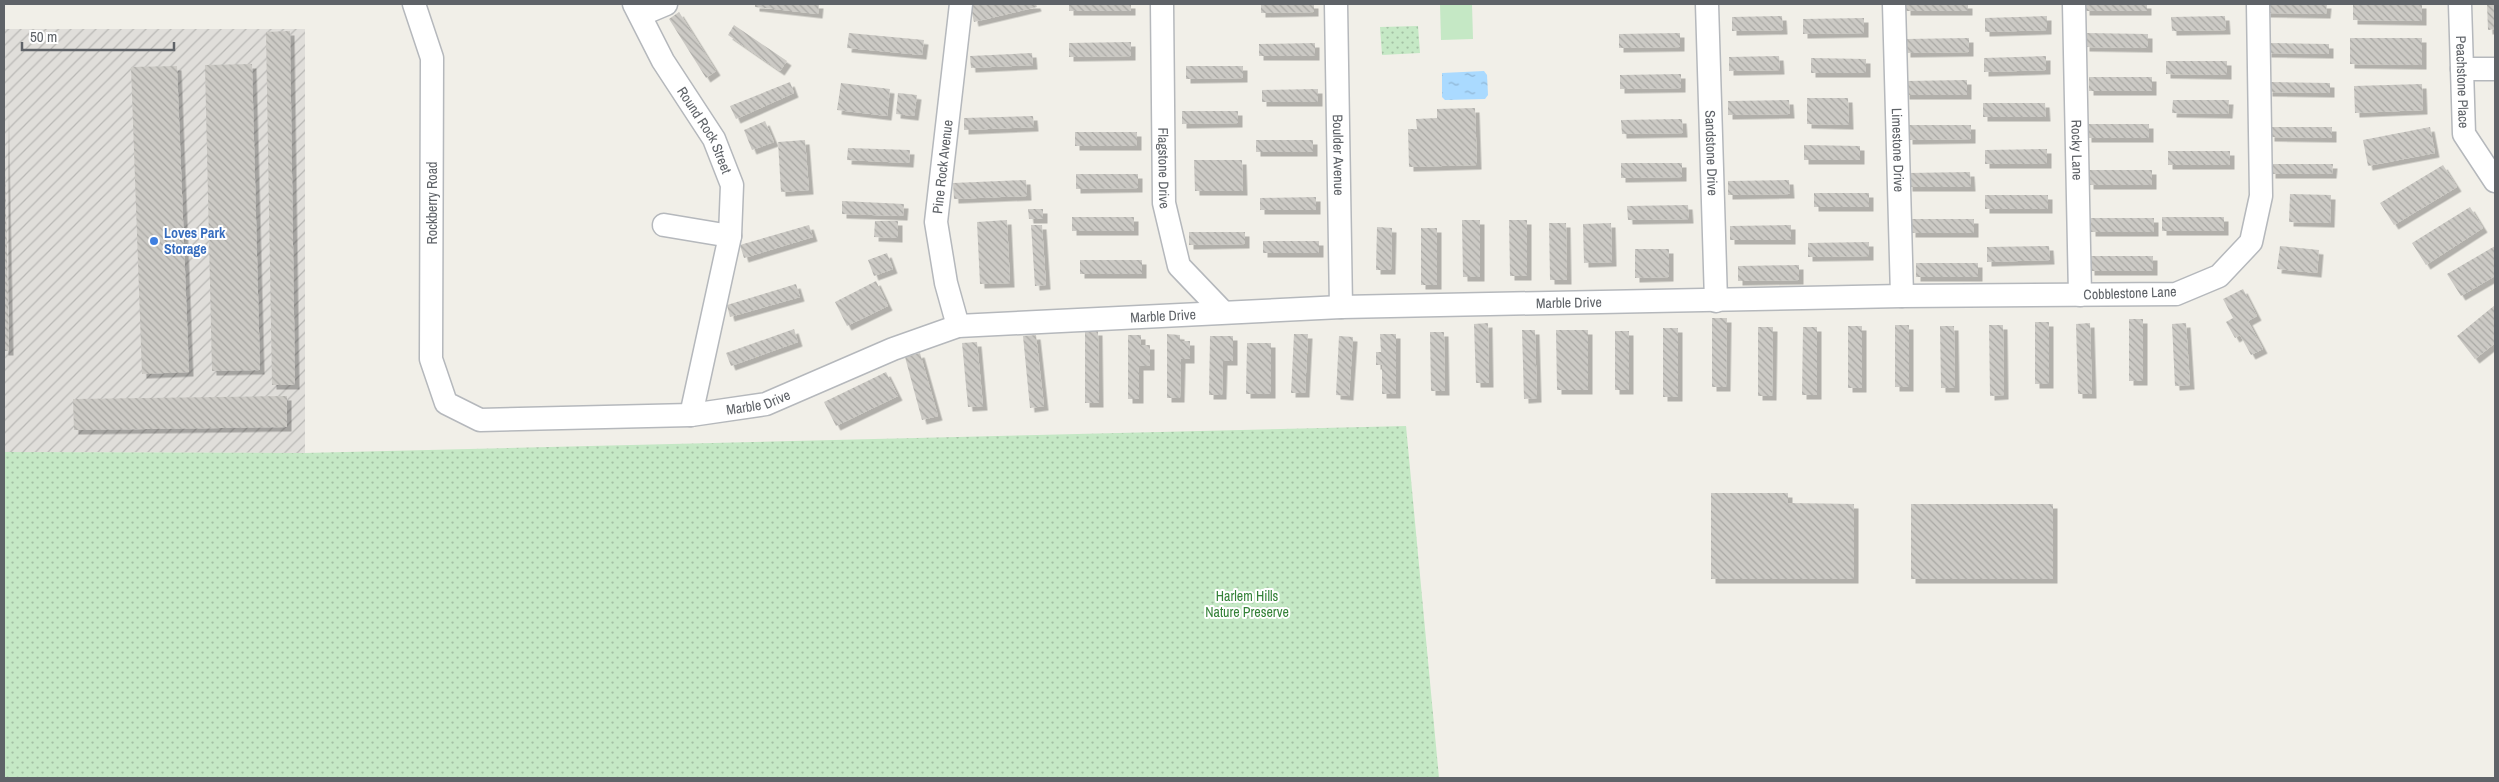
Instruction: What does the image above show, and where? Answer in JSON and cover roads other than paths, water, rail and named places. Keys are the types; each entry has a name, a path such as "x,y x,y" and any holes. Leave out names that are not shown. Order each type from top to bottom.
{"street":[{"name":"Rockberry Road","path":"414,4 432,58 431,360 446,403"},
{"path":"637,10 666,4"},
{"name":"Pine Rock Avenue","path":"958,326 946,283 936,222 961,4"},
{"name":"Flagstone Drive","path":"1162,4 1164,203 1179,266 1223,312"},
{"name":"Boulder Avenue","path":"1336,4 1341,307"},
{"name":"Sandstone Drive","path":"1707,4 1716,301"},
{"name":"Limestone Drive","path":"1894,4 1902,296"},
{"name":"Rocky Lane","path":"2074,4 2080,296"},
{"name":"Cobblestone Lane","path":"1902,296 2176,294 2219,276 2251,242 2262,196 2258,4"},
{"name":"Peachstone Place","path":"2460,4 2464,134 2495,181"},
{"name":"Round Rock Street","path":"637,10 663,61 714,138 732,185 730,236 691,415"},
{"path":"2462,69 2495,69"},
{"path":"664,225 730,236"},
{"name":"Marble Drive","path":"446,403 480,420 691,415 766,404 893,349 958,326 1341,307 1902,296"}],"water":[{"path":"1484,71 1487,75 1488,95 1485,99 1445,100 1442,97 1442,73"}],"place":[{"name":"Loves Park Storage","path":"154,241"}],"park label":[{"name":"Harlem Hills Nature Preserve","path":"1247,604"}]}
